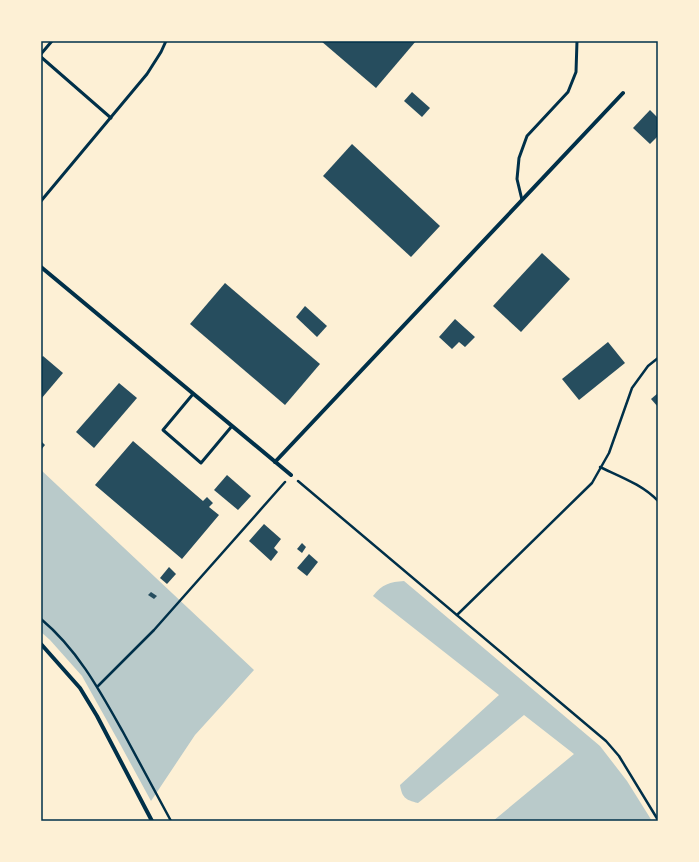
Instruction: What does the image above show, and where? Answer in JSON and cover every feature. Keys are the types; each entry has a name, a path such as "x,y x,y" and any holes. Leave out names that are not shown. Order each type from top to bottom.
{"street":[{"path":"275,462 623,93"},
{"path":"41,268 291,475"},
{"path":"41,644 80,688 97,716 152,821"}],"lane":[{"path":"52,41 41,55 111,118"},
{"path":"41,201 147,74 166,41"},
{"path":"522,200 517,179 519,158 527,136 568,92 576,72 577,41"},
{"path":"193,394 163,430 201,463 232,426"}],"path":[{"path":"457,615 592,483 609,453 632,388 648,366 658,358"},
{"path":"600,467 633,482 652,494 658,501"},
{"path":"98,686 154,630 291,475 606,741 619,756 658,820"},
{"path":"41,619 50,626 77,656 98,686 171,821"}],"shaded area":[{"path":"41,470 254,670 195,735 151,801 82,676 41,632"},
{"path":"404,581 600,746 627,781 652,821 493,821 574,754 524,715 418,803 410,801 405,797 400,785 499,695 373,596 387,584"}],"building":[{"path":"321,41 416,41 376,88"},
{"path":"412,92 430,108 422,117 404,101"},
{"path":"650,110 658,118 658,136 650,144 633,128"},
{"path":"352,144 440,226 411,257 323,176"},
{"path":"542,253 570,279 521,332 493,306"},
{"path":"225,283 320,364 285,405 190,324"},
{"path":"305,306 327,326 317,337 296,317"},
{"path":"455,319 475,337 465,347 459,342 452,349 439,337"},
{"path":"608,342 625,363 579,400 562,379"},
{"path":"43,356 63,373 41,399 41,358"},
{"path":"119,383 137,398 94,448 76,432"},
{"path":"658,393 658,407 651,399"},
{"path":"41,441 45,445 41,450"},
{"path":"133,441 203,501 207,497 213,503 209,507 219,515 182,559 95,485"},
{"path":"227,475 251,496 238,510 214,490"},
{"path":"264,524 281,539 274,548 278,552 271,561 249,541"},
{"path":"302,543 306,547 302,553 297,549"},
{"path":"309,554 318,562 307,576 297,568"},
{"path":"169,567 176,574 167,584 160,578"},
{"path":"151,592 157,596 154,599 148,595"}]}
